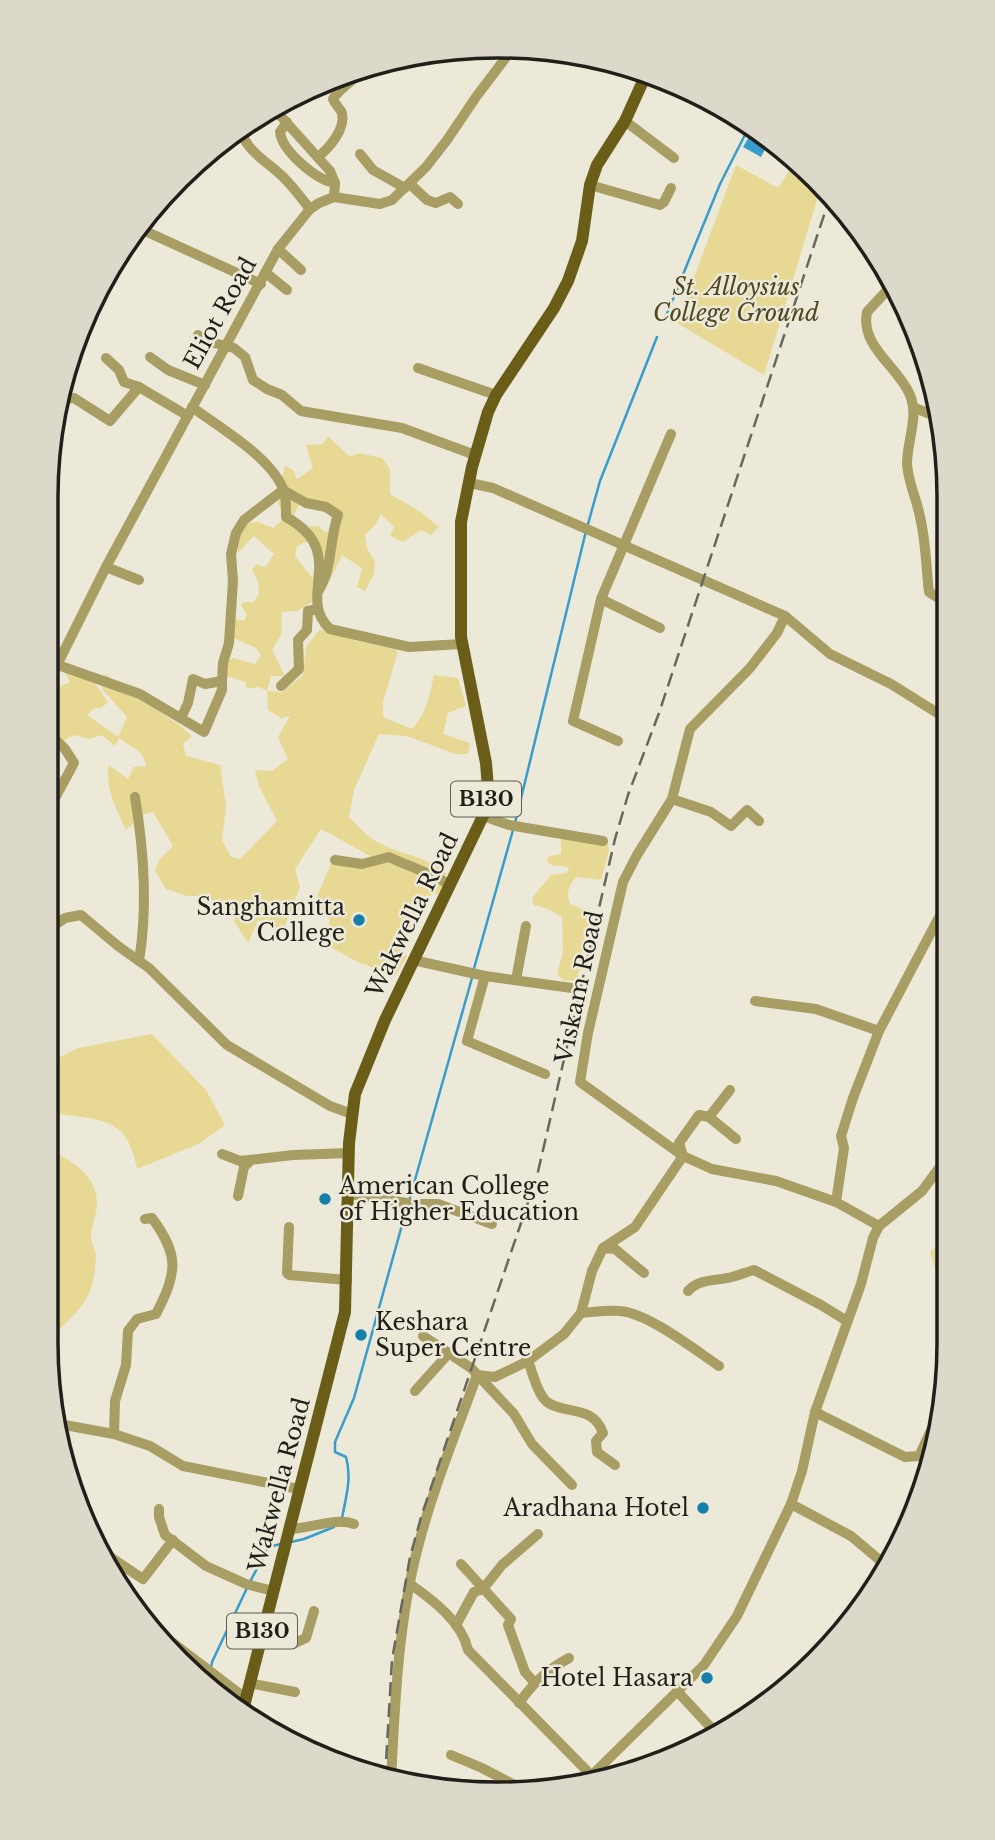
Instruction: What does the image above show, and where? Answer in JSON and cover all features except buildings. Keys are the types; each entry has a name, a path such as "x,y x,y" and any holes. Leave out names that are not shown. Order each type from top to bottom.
{"main road":[{"name":"Wakwella Road","path":"244,1701 345,1312 349,1153 352,1114 363,1069 482,816 488,788 486,763 462,645 461,522 475,455 496,395 554,308 568,281 582,241 590,185 597,165 625,121 643,82"}],"street":[{"path":"281,116 330,171 335,183 334,198 386,204 407,186 447,140 505,58"},
{"path":"318,157 328,149 342,124 341,112 333,99 335,94 351,83"},
{"path":"625,121 674,158"},
{"path":"287,122 280,132 283,142 316,178 335,183"},
{"path":"244,138 310,209"},
{"path":"360,154 373,170 407,186 427,200 436,203 450,197 458,204"},
{"path":"590,185 660,205 671,188"},
{"name":"Eliot Road","path":"58,665 106,567 278,249 310,209 334,198"},
{"path":"148,232 263,278 284,292"},
{"path":"278,249 301,270"},
{"path":"886,292 867,312 866,331 885,360 900,375 915,408 907,467 921,519 929,593 937,598"},
{"path":"198,335 210,342 234,348 245,357 253,380 282,395 301,411 402,428 475,455"},
{"path":"150,357 168,370 205,386"},
{"path":"106,358 119,370 124,382 190,412 253,452 276,475 283,490 286,517 308,531 318,545 318,609 323,623 330,629 409,648 462,645"},
{"path":"418,368 496,395"},
{"path":"69,398 74,398 110,421 139,387"},
{"path":"915,408 929,414"},
{"path":"618,741 573,721 601,599 671,434"},
{"path":"470,483 493,488 785,616 830,654 891,684 937,713"},
{"path":"283,490 306,503 326,507 338,515 325,582 319,591"},
{"path":"58,665 141,694 204,732 222,690 223,663 229,643 233,581 231,554 236,533 244,520 283,490"},
{"path":"106,567 139,580"},
{"path":"601,599 660,628"},
{"path":"281,686 299,669 298,640 307,630 308,611 318,609"},
{"name":"Viskam Road","path":"785,616 777,633 750,668 690,729 672,799 623,882 588,1033 580,1082 682,1156 712,1169 776,1181 836,1202 879,1226"},
{"path":"181,718 188,703 193,679 205,684 222,681"},
{"path":"58,742 74,763 58,793"},
{"path":"135,797 143,859 145,925 139,961"},
{"path":"672,799 711,812 731,826 747,810 758,821"},
{"path":"482,816 513,825 603,841"},
{"path":"335,860 362,864 389,857 414,869 431,873 450,885"},
{"path":"58,923 65,918 81,915 139,961 227,1045 330,1106 352,1114"},
{"path":"836,1202 844,1148 841,1136 853,1098 879,1031 937,921"},
{"path":"516,980 526,926"},
{"path":"413,960 485,976 572,988"},
{"path":"485,976 467,1041 545,1073"},
{"path":"755,1001 816,1009 879,1031"},
{"path":"709,1116 730,1090"},
{"path":"477,1375 495,1377 528,1362 564,1334 582,1312 592,1271 603,1248 635,1227 682,1156 679,1143 699,1115 709,1116 736,1139"},
{"path":"222,1154 240,1161 293,1155 349,1153"},
{"path":"238,1196 244,1167 251,1160"},
{"path":"595,1771 710,1657 737,1616 791,1504 802,1471 815,1412 879,1226 922,1191 937,1171"},
{"path":"350,1194 438,1204 492,1224"},
{"path":"114,1434 115,1401 125,1365 128,1331 137,1319 156,1314 174,1269 169,1242 152,1218 145,1219"},
{"path":"289,1227 289,1275 347,1280"},
{"path":"603,1248 615,1249 644,1273"},
{"path":"688,1290 715,1278 729,1278 754,1270 847,1321"},
{"path":"582,1312 622,1311 638,1316 666,1330 719,1366"},
{"path":"424,1336 471,1368 514,1414 533,1444 572,1485"},
{"path":"415,1391 450,1353"},
{"path":"528,1362 547,1402 588,1414 600,1426 603,1433 596,1441 597,1452 615,1465"},
{"path":"391,1769 395,1684 418,1546 477,1375"},
{"path":"815,1412 905,1457 919,1455 926,1441"},
{"path":"66,1425 114,1434 150,1446 183,1466 299,1489"},
{"path":"791,1504 851,1536 879,1560"},
{"path":"159,1509 165,1535 206,1566 251,1586 273,1591"},
{"path":"289,1528 303,1529 346,1523"},
{"path":"456,1625 474,1591 483,1589 502,1565 538,1534"},
{"path":"117,1561 144,1579 173,1540"},
{"path":"461,1564 511,1619 508,1625 525,1672 534,1682"},
{"path":"410,1584 427,1596 456,1625 465,1636 468,1650 586,1773"},
{"path":"264,1626 273,1637 293,1644 306,1638 314,1611"},
{"path":"187,1653 244,1698"},
{"path":"519,1703 534,1682 569,1658"},
{"path":"248,1683 295,1692"},
{"path":"677,1691 710,1727"},
{"path":"451,1755 508,1782"}],"green space":[{"name":"St. Alloysius College Ground","path":"736,165 778,188 790,170 818,197 764,375 677,323"},
{"path":"328,436 350,457 359,453 382,458 390,469 390,494 422,513 439,527 431,535 422,530 402,542 390,536 394,527 381,514 365,535 367,548 375,562 374,574 365,591 357,587 362,568 342,555 329,582 314,581 313,601 298,611 282,612 281,635 272,650 285,676 271,676 267,691 259,687 247,689 245,682 227,676 223,663 233,658 255,664 261,656 256,648 229,636 229,623 236,619 244,621 247,615 241,606 243,602 253,602 259,594 258,581 252,570 256,564 266,567 274,554 254,536 238,553 236,533 244,523 258,522 273,528 286,517 281,511 278,499 285,466 293,470 297,479 313,468 306,445 323,444","holes":["306,503 340,517 326,533 318,526 310,526 308,531 293,518 298,506","308,532 317,536 322,567 313,573 313,579 295,556 297,546 309,541"]},
{"path":"320,629 357,641 396,649 397,655 383,702 383,717 412,729 424,710 434,675 458,678 466,706 448,713 443,734 470,743 468,754 455,754 407,736 379,734 354,790 349,817 367,835 388,847 429,862 446,873 445,893 433,894 419,906 401,953 407,956 395,976 358,962 330,947 329,913 313,906 335,854 361,866 383,863 321,829 295,869 300,887 283,931 258,920 248,943 234,921 237,912 218,906 208,896 187,896 166,889 155,870 160,859 173,846 153,812 144,814 126,830 108,782 109,765 128,779 134,767 147,766 141,753 119,738 115,746 102,735 89,739 74,735 63,741 58,737 58,687 70,682 65,673 91,678 108,702 87,715 118,737 127,717 102,689 105,674 192,736 183,744 186,756 220,765 226,806 222,840 231,857 240,859 277,821 259,786 255,770 272,771 288,759 278,737 290,716 281,718 268,710 267,691 282,692 303,675 306,647"},
{"path":"564,838 608,844 609,851 601,880 576,877 568,890 570,904 590,912 590,930 577,980 564,981 557,974 563,952 562,917 534,905 532,898 551,875 567,873 569,867 551,865 547,861 549,856 561,854 561,840"},
{"path":"152,1034 206,1090 225,1125 199,1144 137,1169 133,1152 120,1131 101,1121 58,1113 58,1058 78,1048"},
{"path":"58,1155 73,1163 87,1176 96,1193 97,1204 91,1236 96,1256 95,1272 89,1294 58,1331"},
{"path":"937,1246 937,1276 930,1252"}],"water":[{"path":"749,137 765,149 761,157 743,147"}],"waterway":[{"path":"664,321 720,184 745,134"},
{"path":"588,524 600,481 657,337"},
{"path":"515,823 586,531"},
{"path":"473,972 513,830"},
{"path":"409,1201 472,978"},
{"path":"342,1518 348,1472 346,1457 335,1452 335,1442 354,1398 407,1207"},
{"path":"291,1542 334,1527"},
{"path":"250,1582 268,1547 281,1544"},
{"path":"211,1668 247,1588"}],"railway":[{"path":"386,1767 392,1660 410,1557 422,1514 537,1176 615,839 628,795 659,713 827,207"}],"place":[{"name":"Sanghamitta College","path":"359,920"},
{"name":"American College of Higher Education","path":"325,1199"},
{"name":"Keshara Super Centre","path":"361,1335"},
{"name":"Aradhana Hotel","path":"703,1508"},
{"name":"Hotel Hasara","path":"707,1678"}]}
